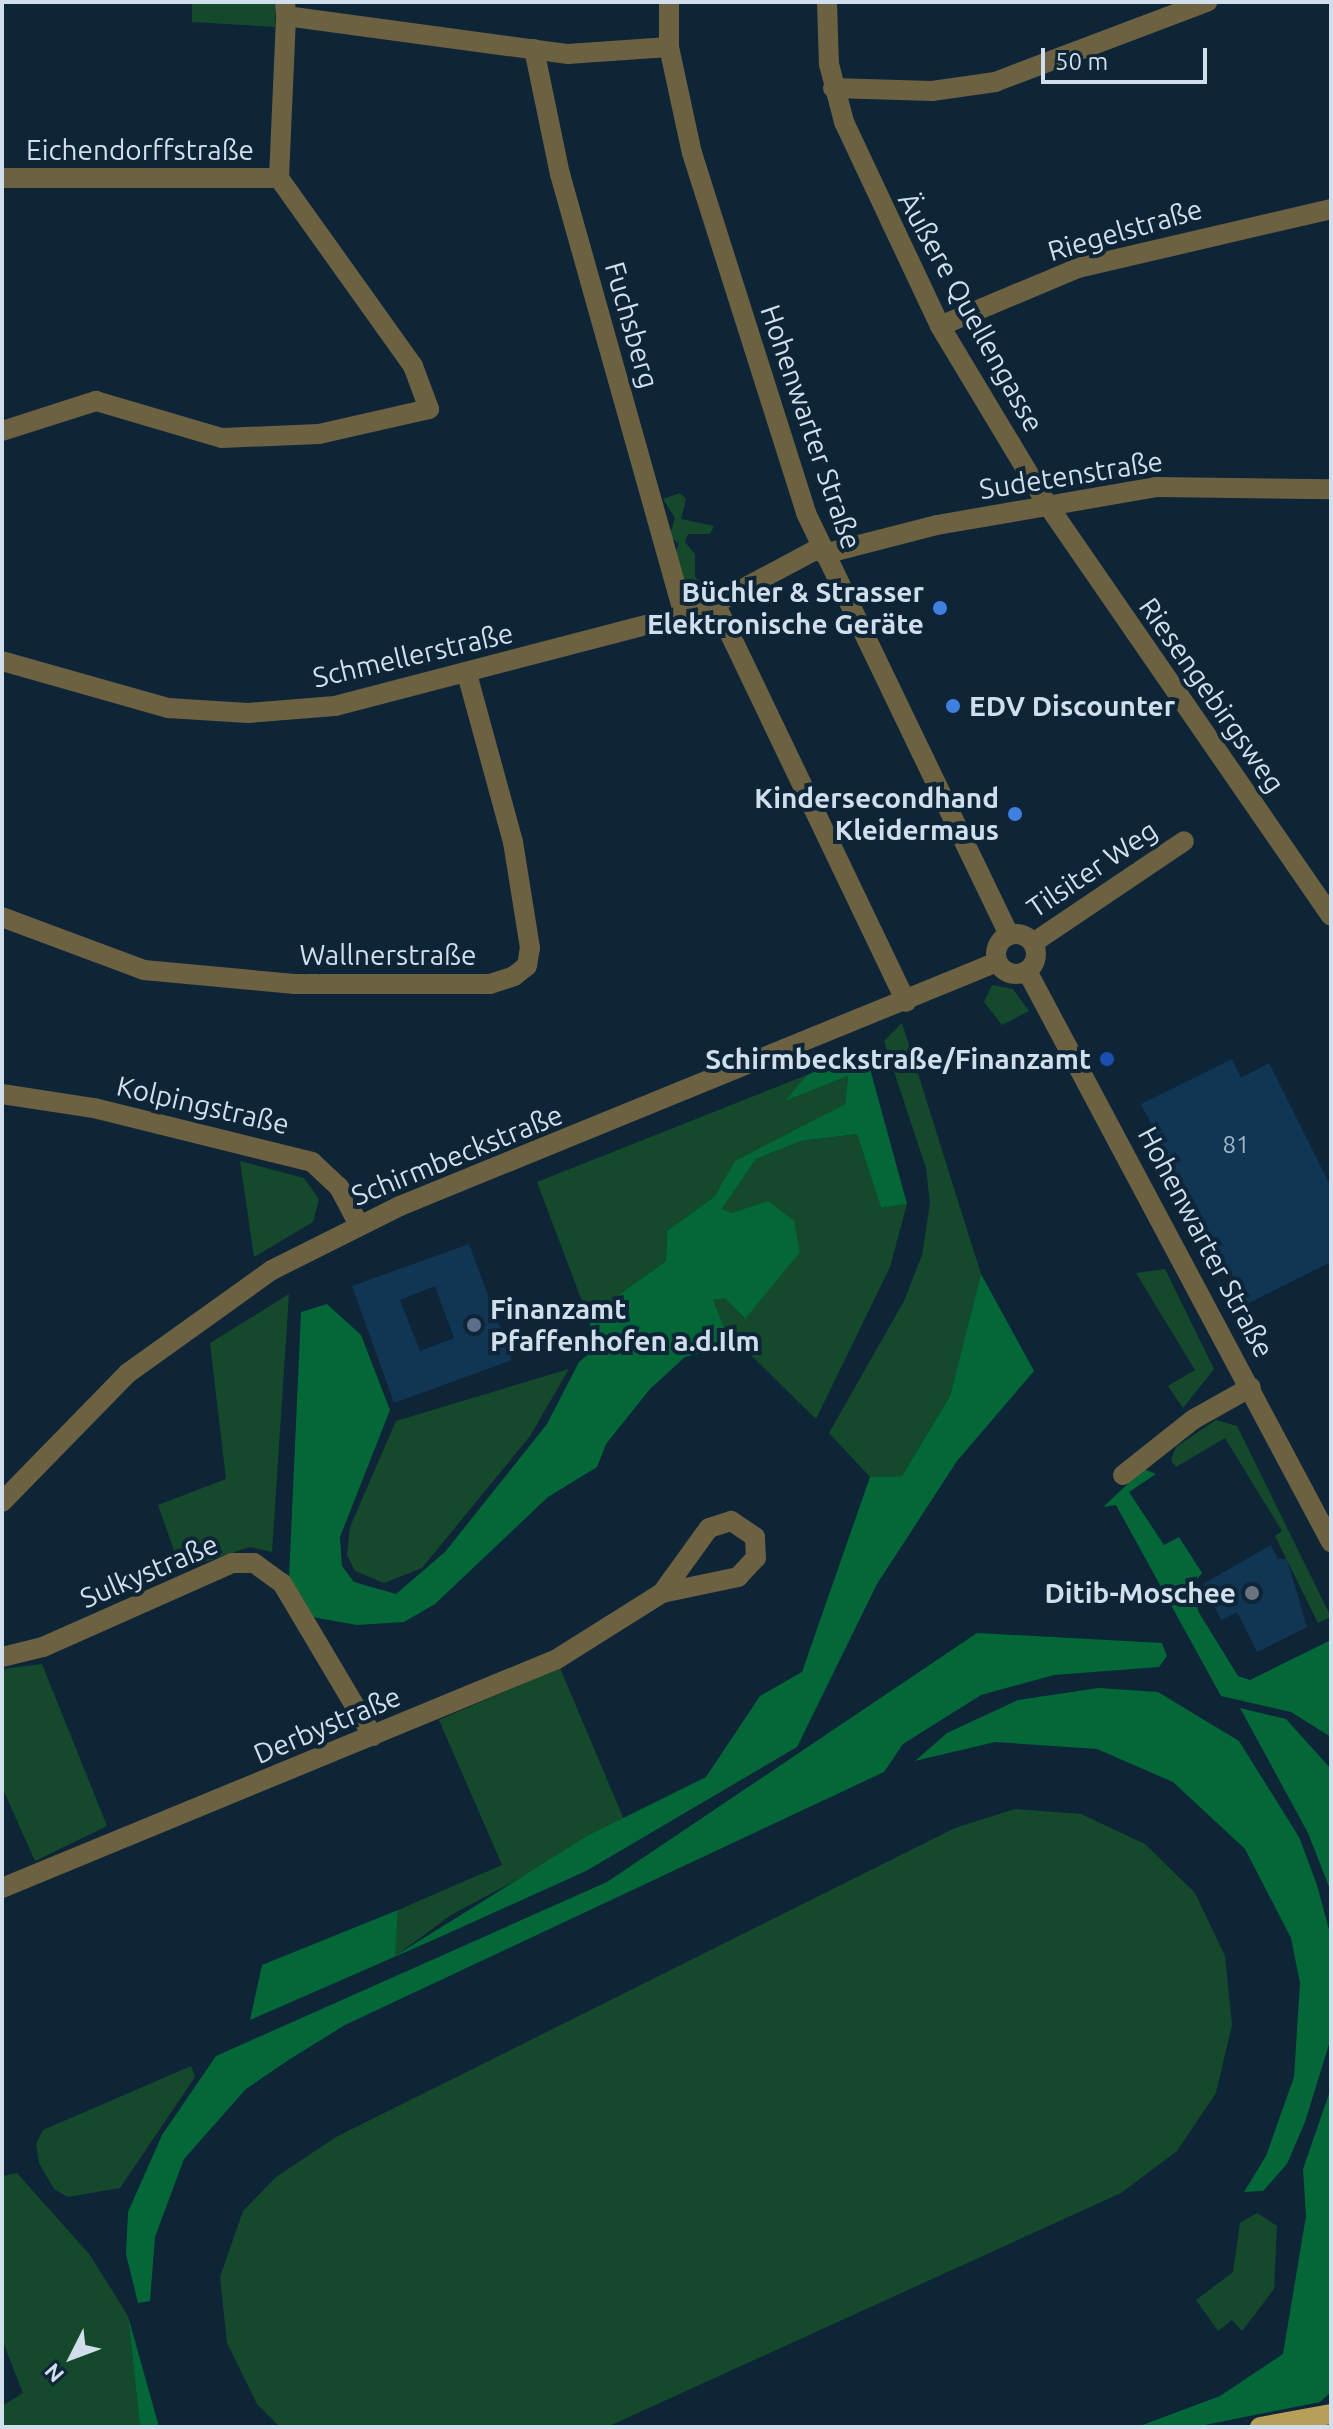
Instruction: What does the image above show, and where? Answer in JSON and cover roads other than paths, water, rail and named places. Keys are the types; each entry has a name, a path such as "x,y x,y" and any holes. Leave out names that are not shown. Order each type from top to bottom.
{"main road":[{"path":"1260,2427 1331,2414"}],"street":[{"name":"Hohenwarter Straße","path":"669,2 669,47 692,153 822,550 1009,935"},
{"name":"Äußere Quellengasse","path":"827,2 833,88 878,203 940,326 1047,504"},
{"path":"833,88 932,91 995,82 1207,2"},
{"path":"286,9 534,49 596,55 669,47"},
{"name":"Eichendorffstraße","path":"2,431 96,401 222,438 319,434 410,418 429,409 395,340 279,178 286,9"},
{"name":"Fuchsberg","path":"534,49 560,174 684,614"},
{"name":"Eichendorffstraße","path":"2,178 279,178"},
{"name":"Riegelstraße","path":"940,326 1078,268 1331,209"},
{"name":"Sudetenstraße","path":"822,550 1047,504 1156,487 1331,489"},
{"name":"Riesengebirgsweg","path":"1047,504 1331,916"},
{"name":"Schmellerstraße","path":"2,661 127,701 248,713 335,706 467,674 716,605 822,550"},
{"path":"716,605 906,1002"},
{"name":"Wallnerstraße","path":"2,917 144,970 294,984 490,984 514,976 527,966 530,948 513,842 467,674"},
{"name":"Tilsiter Weg","path":"1033,943 1184,841"},
{"path":"1009,935 1033,943 1035,958 1027,971 1009,973 997,962 997,945 1009,935"},
{"name":"Schirmbeckstraße","path":"2,1502 93,1405 173,1337 251,1282 359,1225 997,962"},
{"name":"Hohenwarter Straße","path":"1027,971 1331,1542"},
{"name":"Kolpingstraße","path":"2,1094 94,1108 312,1162 339,1187 359,1225"},
{"path":"1123,1475 1194,1419 1251,1387"},
{"name":"Derbystraße","path":"2,1888 557,1659 662,1593 745,1573 756,1558 755,1537 731,1521 709,1528 662,1593"},
{"name":"Sulkystraße","path":"2,1657 43,1647 233,1563 254,1563 282,1583 373,1736"}],"place":[{"name":"Büchler & Strasser Elektronische Geräte","path":"940,608"},
{"name":"EDV Discounter","path":"953,706"},
{"name":"Kindersecondhand Kleidermaus","path":"1015,814"},
{"name":"Schirmbeckstraße/Finanzamt","path":"1107,1059"},
{"name":"Finanzamt Pfaffenhofen a.d.Ilm","path":"474,1325"},
{"name":"Ditib-Moschee","path":"1252,1593"}]}
